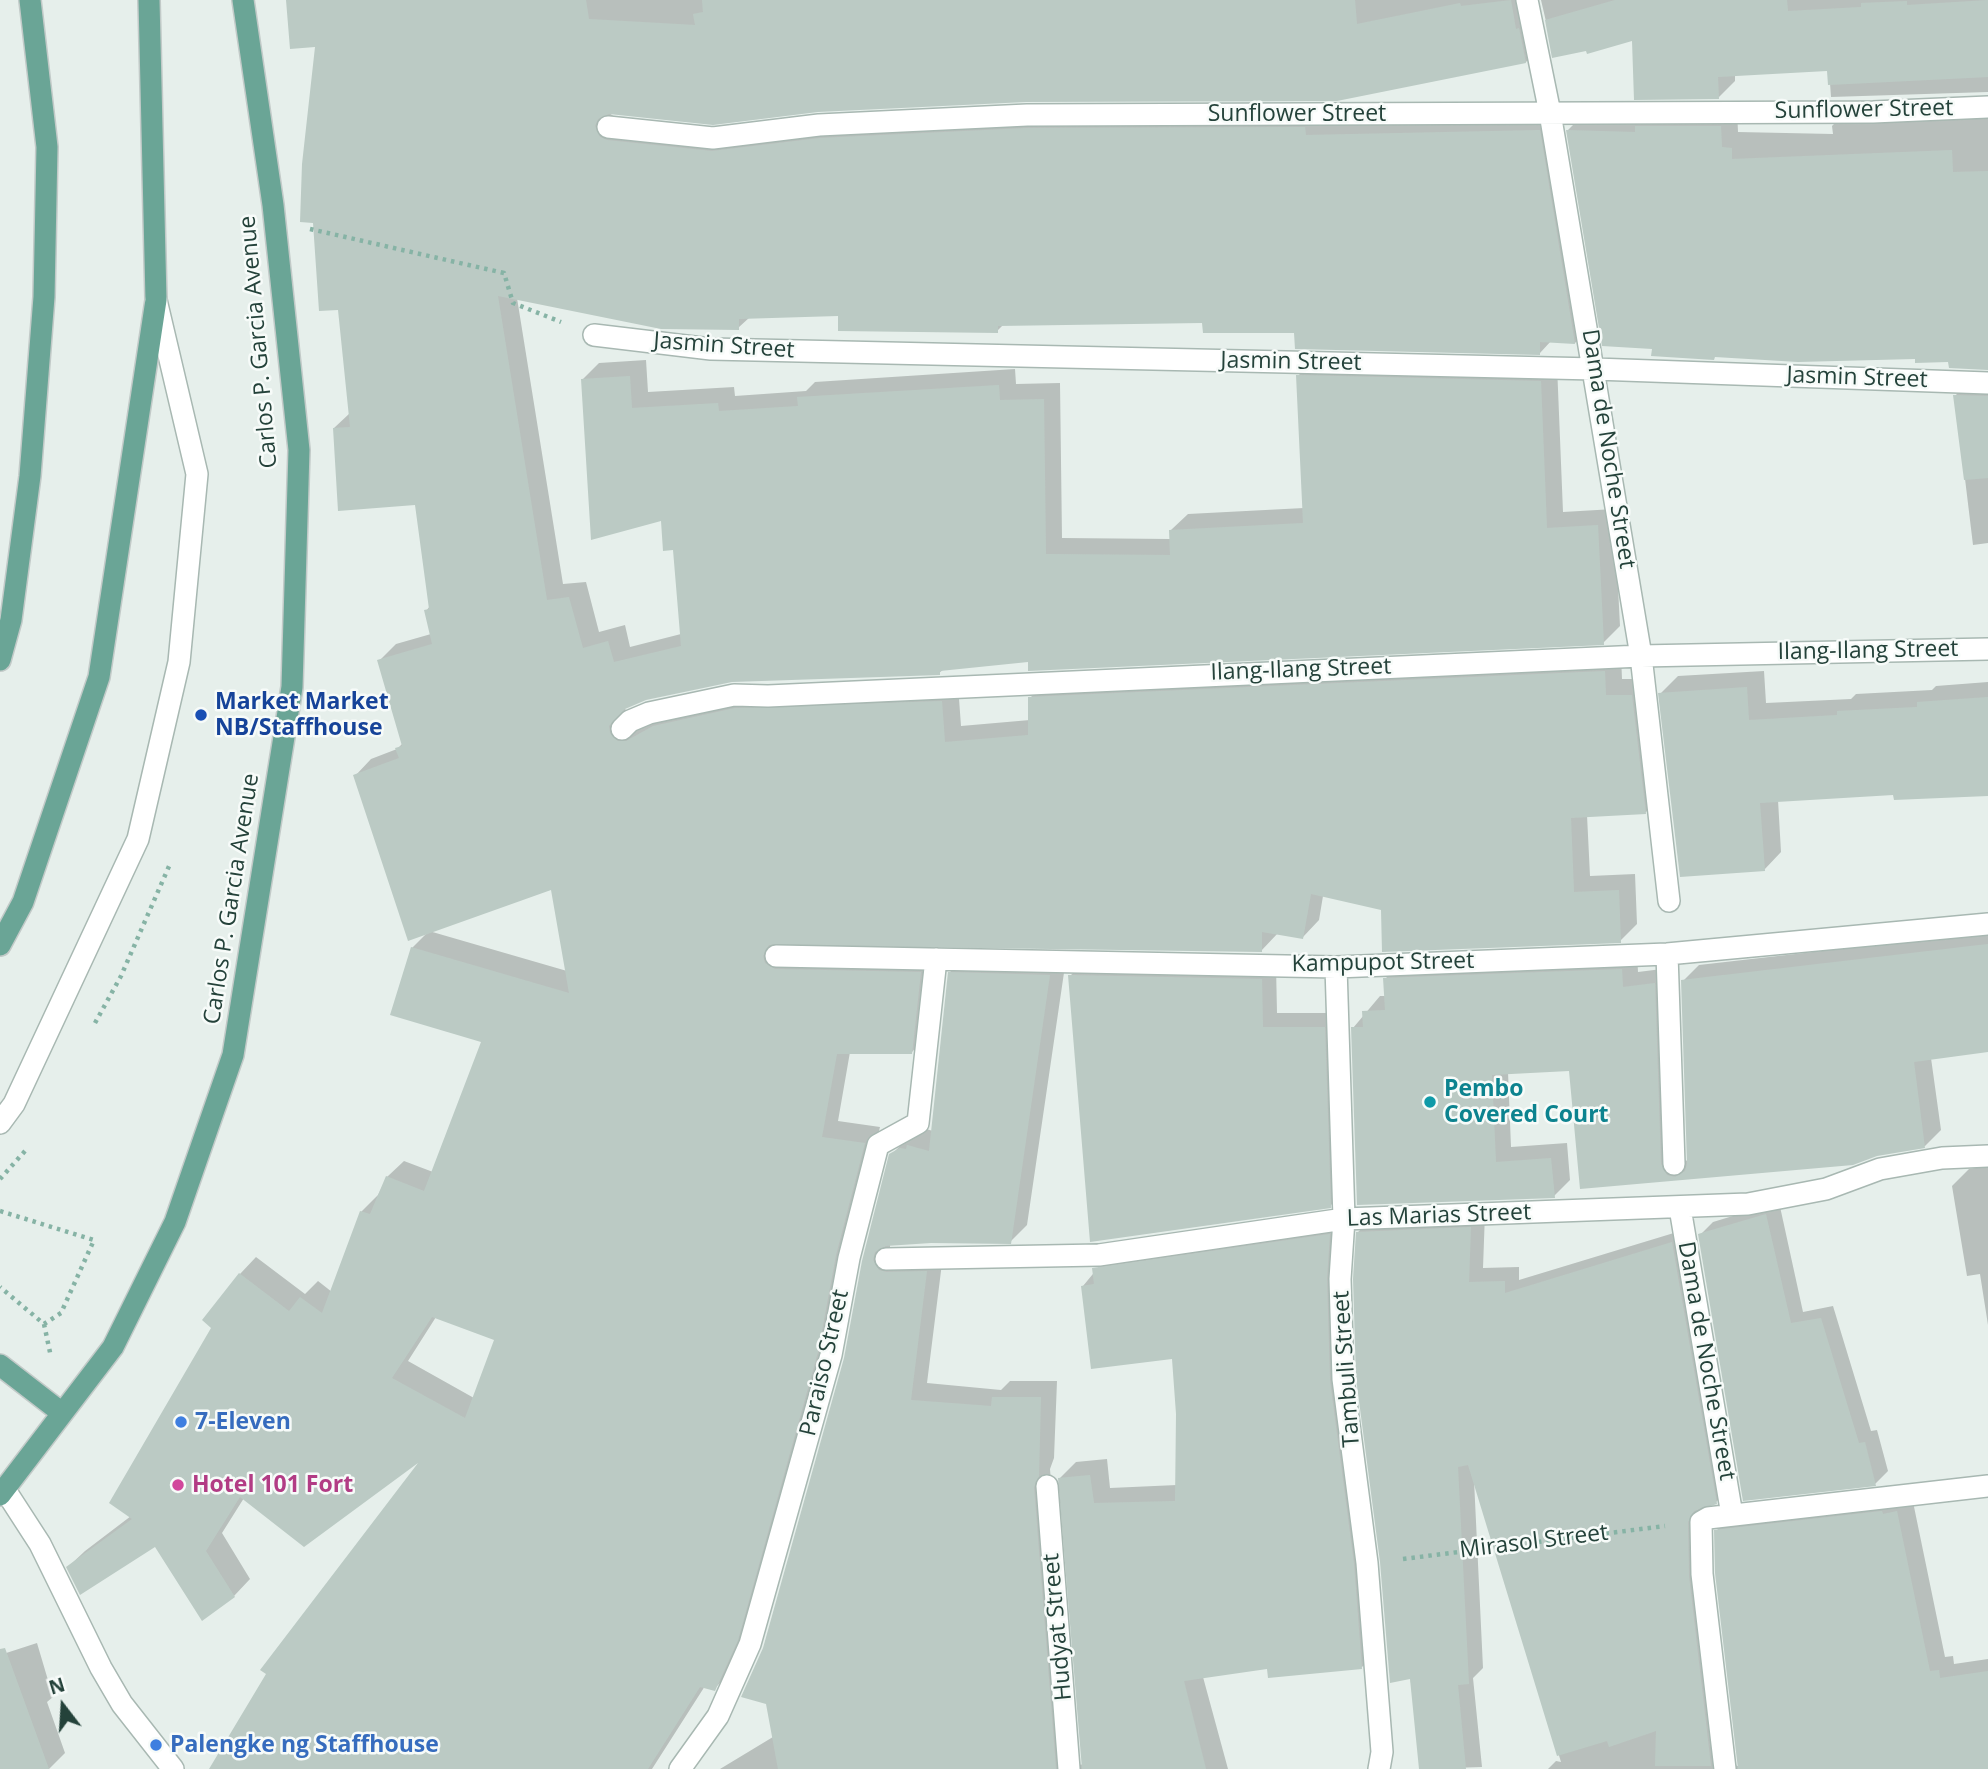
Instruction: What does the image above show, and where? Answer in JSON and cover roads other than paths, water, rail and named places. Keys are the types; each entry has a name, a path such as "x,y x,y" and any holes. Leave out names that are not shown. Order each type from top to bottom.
{"main road":[{"path":"0,660 11,620 30,476 44,297 47,147 30,0"},
{"path":"0,945 23,902 99,677 156,300 149,0"},
{"name":"Carlos P. Garcia Avenue","path":"2,1490 113,1347 175,1222 233,1055 292,687 299,450 275,223 243,0"},
{"path":"0,1365 62,1413"}],"street":[{"name":"Dama de Noche Street","path":"1527,0 1550,113 1595,369 1642,656 1669,901"},
{"name":"Sunflower Street","path":"608,127 713,138 819,125 1027,115 1874,112 1988,107"},
{"path":"0,1123 15,1104 138,839 179,662 197,474 156,300"},
{"name":"Jasmin Street","path":"594,335 711,349 1595,369 1988,383"},
{"name":"Ilang-Ilang Street","path":"622,729 630,721 649,713 734,695 768,696 1642,656 1988,649"},
{"name":"Kampupot Street","path":"776,956 1336,967 1667,954 1988,924"},
{"path":"1667,954 1674,1164"},
{"name":"Paraiso Street","path":"680,1769 718,1716 750,1644 831,1355 849,1258 878,1145 918,1123 936,959"},
{"name":"Tambuli Street","path":"1336,967 1345,1219 1340,1279 1343,1379 1367,1563 1381,1752 1379,1769"},
{"name":"Las Marias Street","path":"886,1259 1099,1255 1345,1219 1748,1204 1826,1189 1880,1169 1942,1158 1988,1156"},
{"name":"Dama de Noche Street","path":"1680,1208 1732,1515"},
{"name":"Hudyat Street","path":"1047,1486 1069,1769"},
{"path":"1725,1769 1702,1574 1701,1522 1732,1515 1988,1486"},
{"path":"2,1490 40,1544 101,1668 122,1704 173,1769"}],"place":[{"name":"Market Market NB/Staffhouse","path":"201,715"},
{"name":"Pembo Covered Court","path":"1430,1102"},
{"name":"7-Eleven","path":"181,1422"},
{"name":"Hotel 101 Fort","path":"178,1485"},
{"name":"Palengke ng Staffhouse","path":"156,1745"}]}
